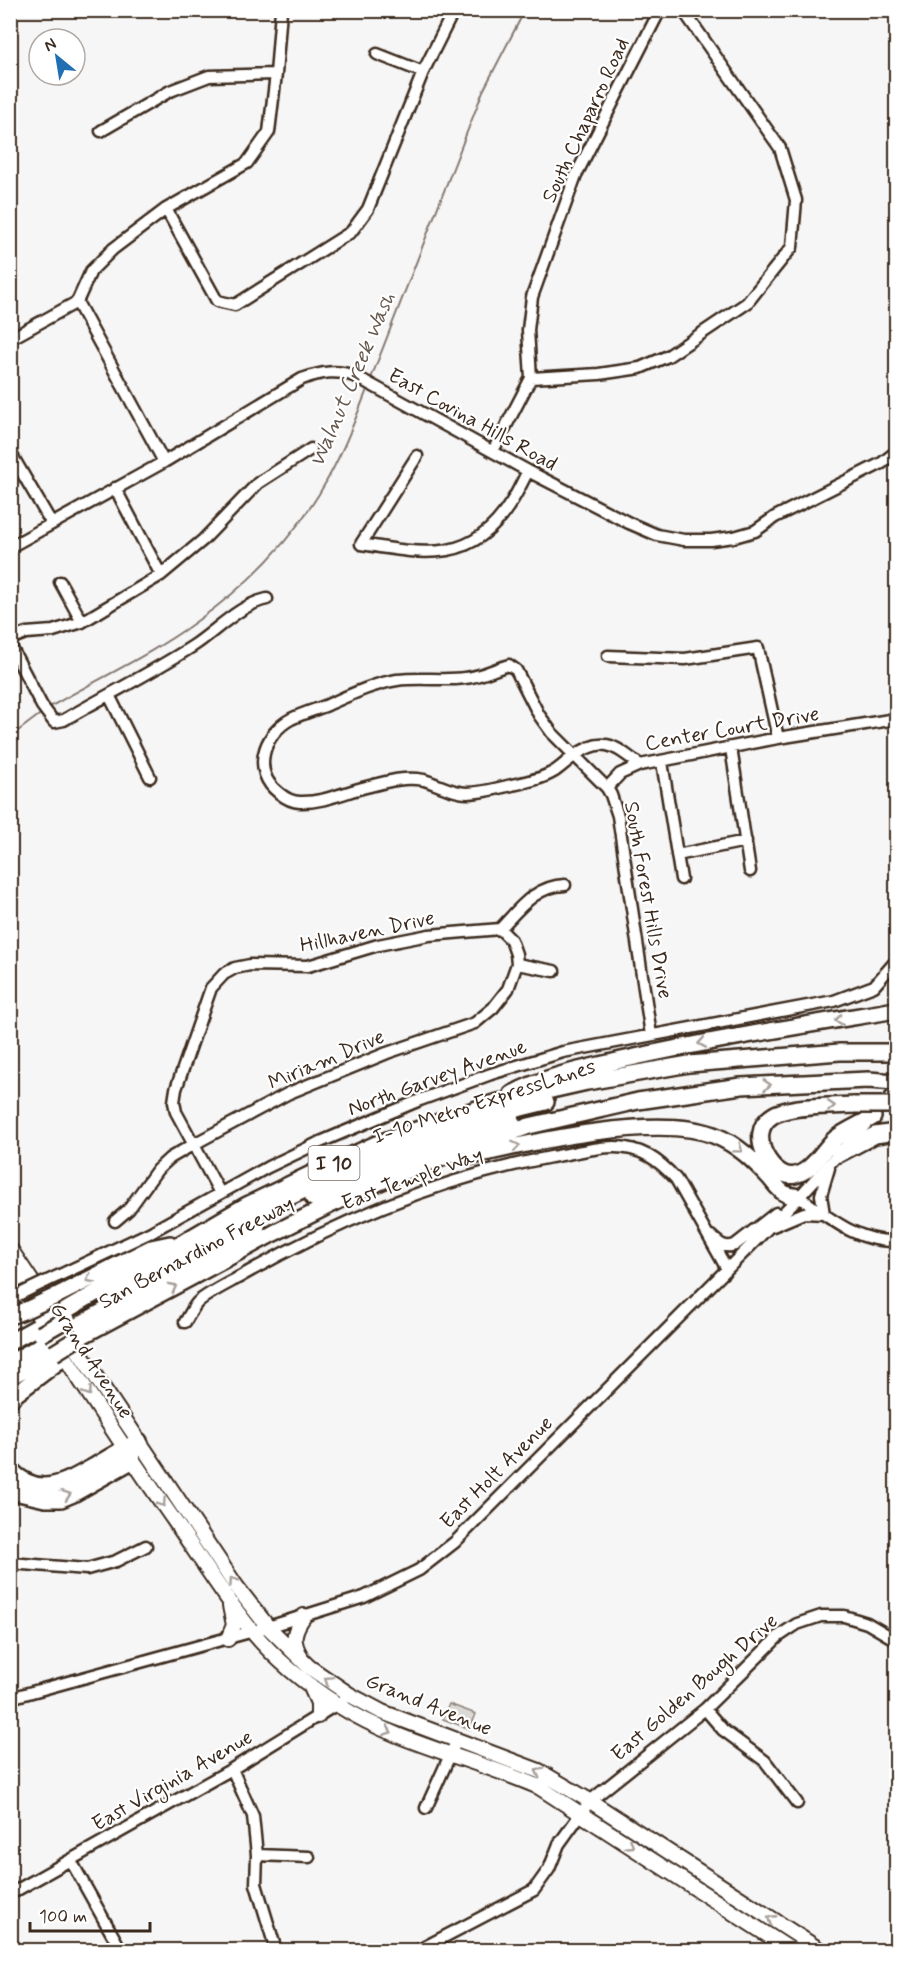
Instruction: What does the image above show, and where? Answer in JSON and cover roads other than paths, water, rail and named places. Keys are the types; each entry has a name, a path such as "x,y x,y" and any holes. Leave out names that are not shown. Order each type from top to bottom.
{"highway":[{"path":"494,1103 530,1084 612,1062 674,1048 897,1010"},
{"name":"San Bernardino Freeway","path":"10,1377 48,1343 73,1328 182,1242 247,1206 365,1149 436,1122 494,1103 621,1075 689,1064 840,1052 894,1052"},
{"name":"I-10 Metro ExpressLanes","path":"73,1328 203,1243 348,1170 419,1141 475,1122 532,1105 602,1089 621,1075"},
{"name":"San Bernardino Freeway","path":"73,1328 103,1324 274,1233 398,1174 529,1126 626,1105 741,1086 868,1080 897,1082"},
{"name":"I-10 Metro ExpressLanes","path":"73,1328 266,1222 378,1169 493,1128 550,1112 604,1100 626,1105"},
{"path":"873,1117 837,1138 805,1171 793,1176 783,1174 766,1157 760,1147 760,1133 765,1121 773,1114 809,1107 897,1105"},
{"path":"398,1174 518,1145 625,1130 686,1127 716,1135 736,1146 794,1202"},
{"path":"835,1159 875,1135 897,1132"},
{"path":"10,1316 54,1297 151,1248 182,1242"},
{"path":"10,1363 73,1328"},
{"name":"San Bernardino Freeway","path":"10,1342 48,1343"},
{"path":"10,1352 48,1343"},
{"path":"10,1400 17,1393 48,1343"},
{"path":"10,1469 21,1479 32,1484 56,1485 127,1453 139,1441"},
{"path":"10,1491 38,1498 61,1498 73,1494 128,1463 127,1453"}],"main road":[{"name":"Grand Avenue","path":"10,1249 236,1586 268,1627 306,1665 350,1695 382,1712 501,1771 539,1787 791,1950"},
{"name":"Grand Avenue","path":"10,1272 127,1453 226,1596 252,1632 292,1671 337,1704 380,1729 454,1748 498,1755 538,1772 590,1801 820,1950"},
{"path":"226,1596 234,1625 228,1639"},
{"path":"304,1616 293,1635 295,1647 306,1665"},
{"path":"309,1683 318,1703 318,1716"}],"street":[{"path":"10,339 77,302 91,271 113,249 166,209 247,163 269,132 281,10"},
{"path":"166,209 217,302 235,305 351,232 368,209 423,72 454,10"},
{"name":"South Chaparro Road","path":"531,378 528,330 532,297 576,175 660,10"},
{"path":"493,451 531,378 599,374 640,368 668,356 747,303 792,247 796,200 780,148 683,10"},
{"path":"377,54 423,72"},
{"path":"101,131 170,90 209,76 276,74"},
{"path":"77,302 164,462"},
{"name":"East Covina Hills Road","path":"10,547 164,462 302,379 334,371 348,373 629,523 657,535 684,540 711,540 754,531 786,511 882,463 897,452"},
{"path":"10,639 26,633 53,631 82,622 161,575 203,540 258,483 311,449"},
{"path":"10,452 52,524"},
{"path":"417,456 362,544 416,553 452,551 487,532 510,505 528,471"},
{"path":"115,488 161,575"},
{"path":"60,582 82,622"},
{"path":"10,645 48,714 64,720 192,646 251,604 267,599"},
{"path":"608,656 685,658 758,648 778,738"},
{"name":"South Forest Hills Drive","path":"574,756 557,770 545,776 489,790 466,793 424,780 398,779 322,799 298,802 276,791 263,771 264,750 268,740 278,728 292,719 374,686 395,680 415,678 468,678 508,665 516,670 538,715 611,795 618,816 651,1035"},
{"path":"109,695 150,777"},
{"name":"Center Court Drive","path":"574,756 595,744 611,745 620,749 640,765 778,738 897,719"},
{"path":"731,748 750,871"},
{"path":"662,762 681,879"},
{"path":"607,788 620,774 640,765"},
{"path":"677,855 746,841"},
{"path":"554,971 517,964 511,940 500,929 524,903 540,890 553,885 565,885"},
{"name":"Hillhaven Drive","path":"220,1193 176,1112 174,1102 176,1089 211,988 224,974 235,968 250,965 308,966 378,945 429,935 500,929"},
{"name":"North Garvey Avenue","path":"14,1296 149,1233 220,1193 308,1148 420,1100 491,1074 563,1052 834,1001 874,986 897,961"},
{"name":"Miriam Drive","path":"115,1221 129,1209 158,1170 170,1158 194,1144 289,1093 387,1053 474,1023 493,1008 508,989 517,964"},
{"name":"East Holt Avenue","path":"10,1698 304,1616 364,1597 419,1570 455,1542 767,1230 897,1091"},
{"name":"East Temple Way","path":"185,1322 198,1301 282,1253 346,1221 485,1171 614,1147 643,1152 654,1158 676,1179 727,1269"},
{"path":"824,1214 821,1195 835,1159"},
{"path":"706,1232 724,1246 730,1247 775,1213 794,1202 824,1214 861,1237 878,1241 897,1241"},
{"path":"767,1230 804,1213 824,1214"},
{"path":"10,1563 87,1569 116,1561 146,1546"},
{"name":"East Golden Bough Drive","path":"427,1949 499,1907 534,1890 549,1869 559,1844 590,1801 705,1709 779,1636 797,1623 821,1616 844,1616 867,1623 897,1640"},
{"name":"East Virginia Avenue","path":"10,1894 232,1769 350,1695"},
{"path":"705,1709 723,1730 765,1761 797,1803"},
{"path":"426,1808 454,1748"},
{"path":"232,1769 253,1816 257,1855 256,1884 276,1950"},
{"path":"257,1855 309,1857"},
{"path":"71,1861 121,1950"}],"waterway":[{"name":"Walnut Creek Wash","path":"370,381 483,91 525,10"},
{"name":"Walnut Creek Wash","path":"48,708 143,656 179,633 215,608 264,564 294,530 327,481 368,387"},
{"name":"Walnut Creek Wash","path":"10,737 43,712"}]}
